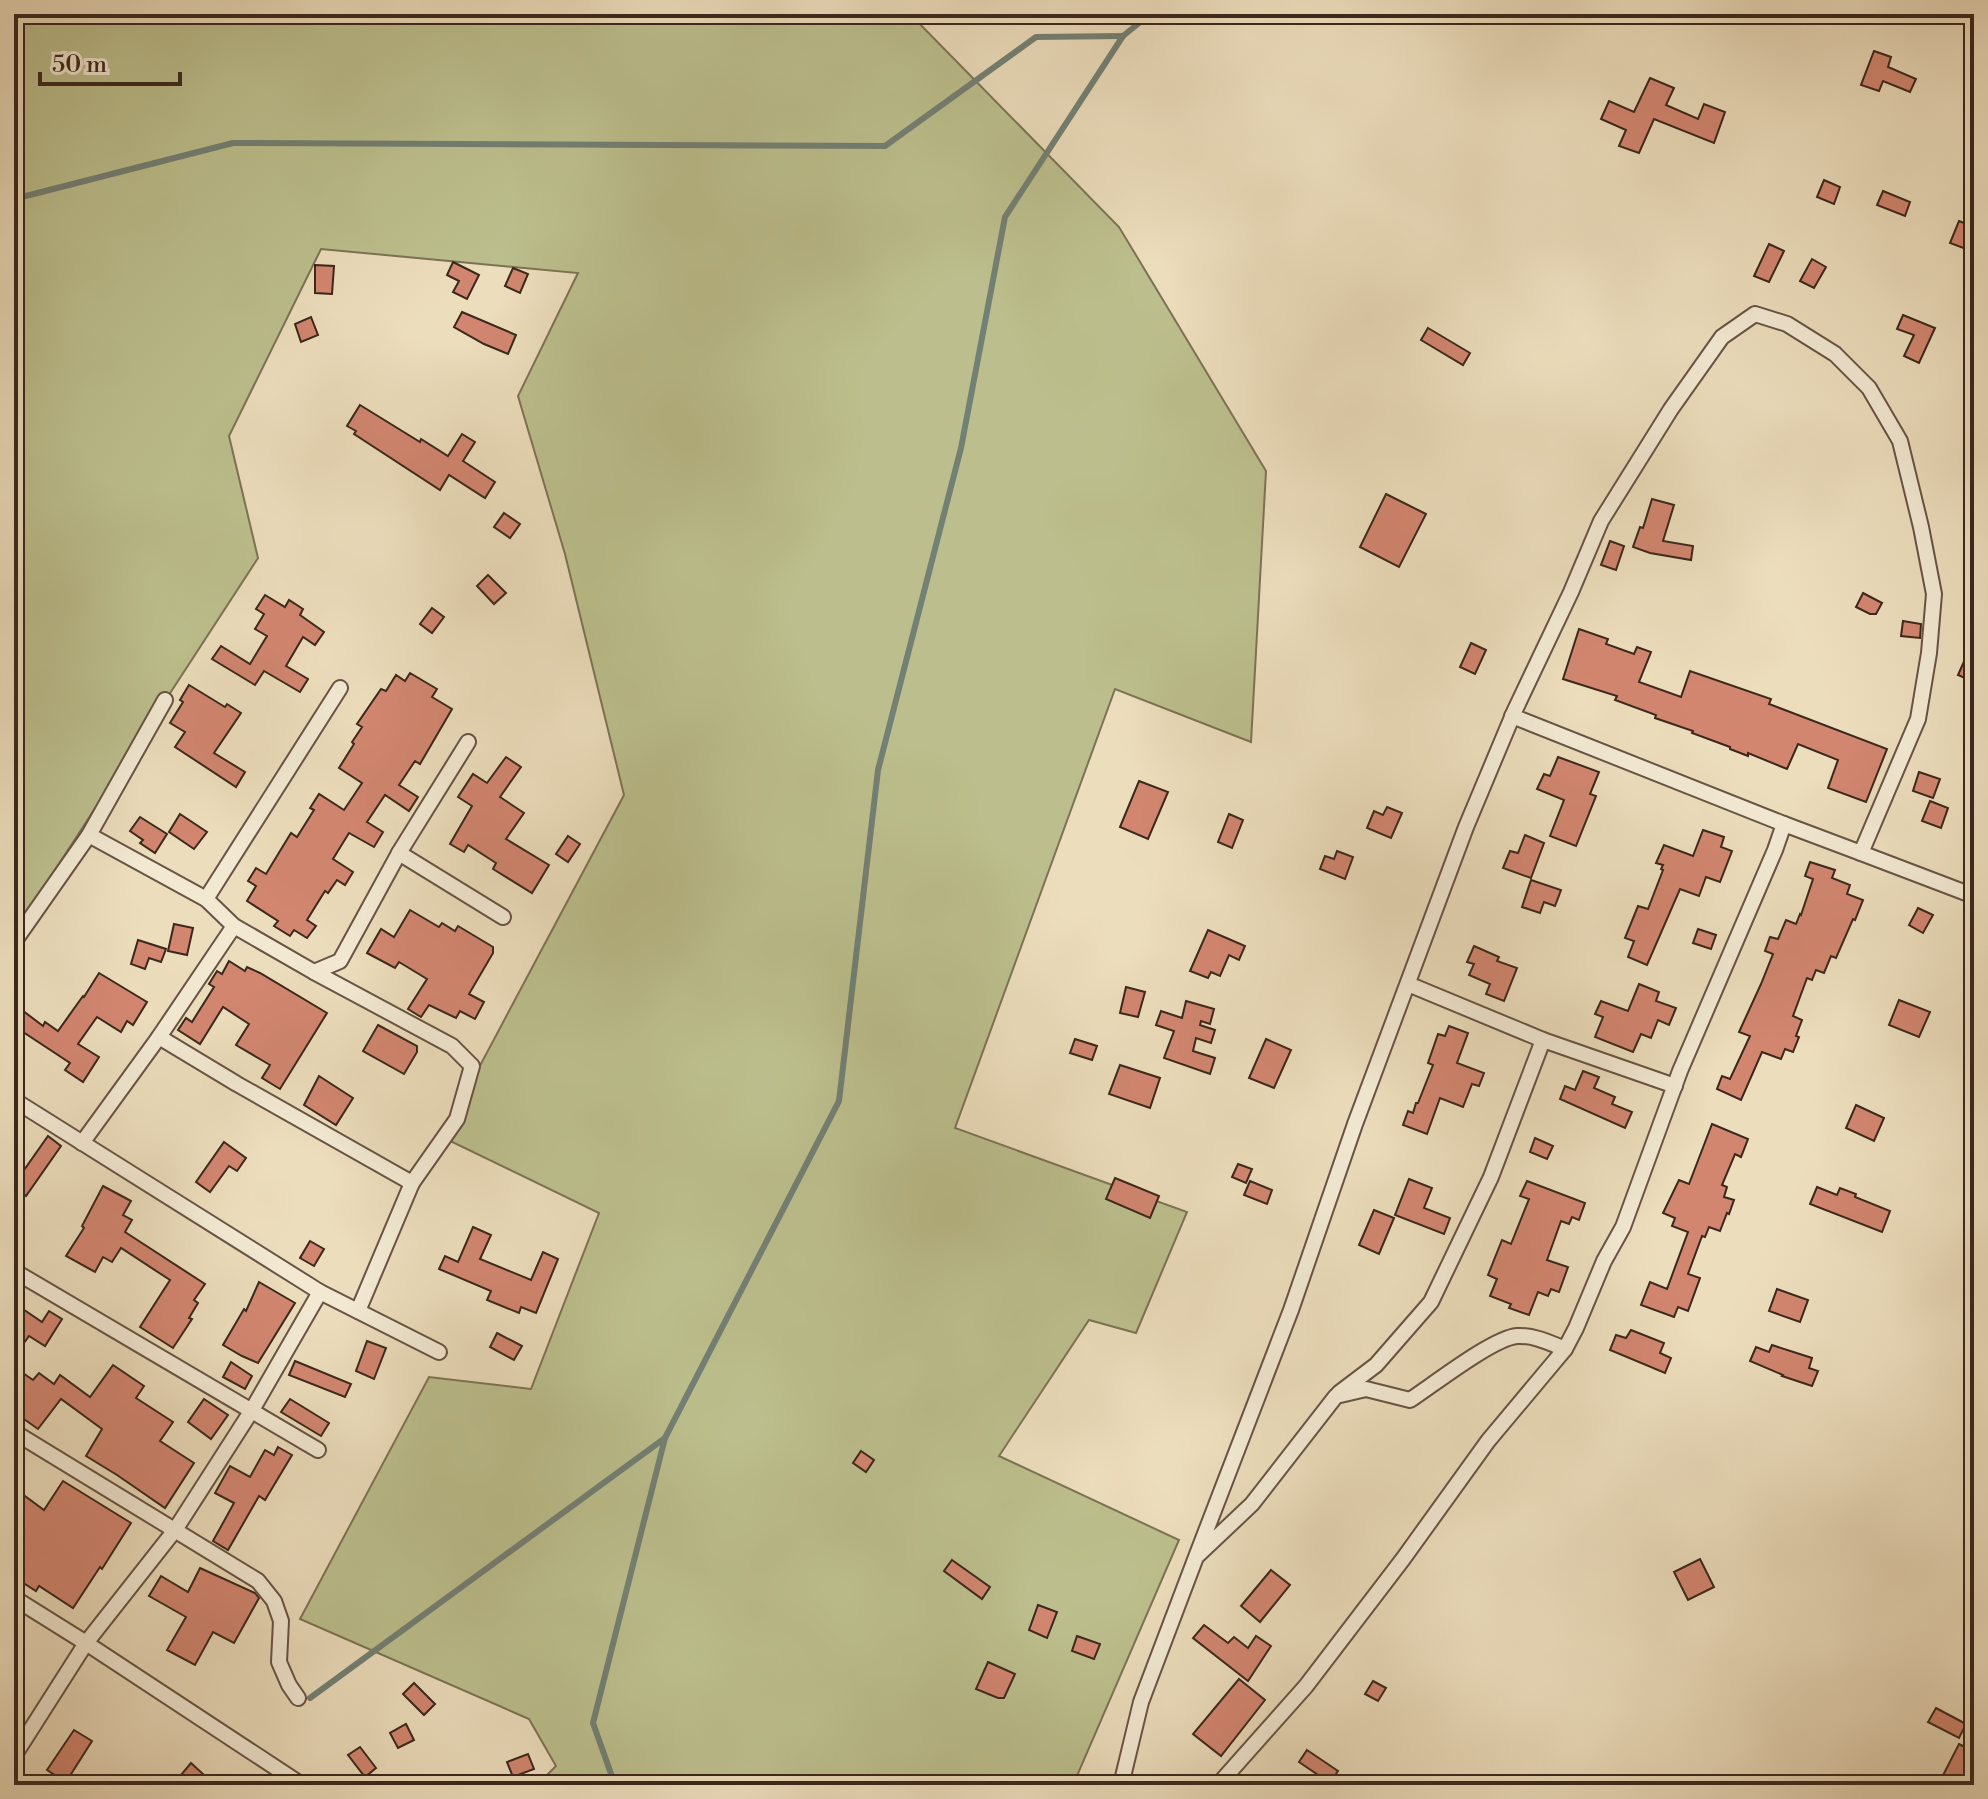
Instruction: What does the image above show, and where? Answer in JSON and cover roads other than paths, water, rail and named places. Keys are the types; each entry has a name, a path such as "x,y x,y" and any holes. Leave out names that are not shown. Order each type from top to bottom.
{"street":[{"path":"1121,1785 1141,1702 1291,1310 1355,1124 1466,827 1512,716 1601,521 1722,337 1755,314 1787,324 1835,354 1869,388 1900,441 1921,527 1934,594 1929,653 1918,719 1861,853"},
{"path":"206,899 340,688"},
{"path":"14,942 89,835 165,700"},
{"path":"1512,716 1974,896"},
{"path":"314,972 340,961 399,853 468,742"},
{"path":"1218,1785 1306,1686 1488,1441 1565,1349 1604,1261 1623,1227 1675,1086 1784,824"},
{"path":"89,835 206,899 234,926 452,1046 472,1066 457,1119 412,1183 358,1311"},
{"path":"399,853 503,917"},
{"path":"82,1143 234,926"},
{"path":"1408,984 1543,1040 1675,1086"},
{"path":"159,1037 412,1183"},
{"path":"1196,1557 1252,1504 1336,1396 1376,1365 1431,1302 1491,1177 1543,1040"},
{"path":"14,1100 320,1292 439,1352"},
{"path":"14,1271 318,1450"},
{"path":"14,1756 86,1643 175,1530 252,1410 320,1292"},
{"path":"1336,1396 1366,1389 1410,1400 1495,1343 1516,1336 1538,1338 1565,1349"},
{"path":"14,1432 258,1581 274,1601 281,1621 279,1662 298,1698"},
{"path":"14,1598 302,1785"}],"waterway":[{"path":"615,1785 593,1723 665,1438 839,1101 878,770 961,448 1005,217 1123,36 1150,14"},
{"path":"14,199 233,143 885,146 1036,37 1123,36"},
{"path":"310,1698 665,1438"}]}
